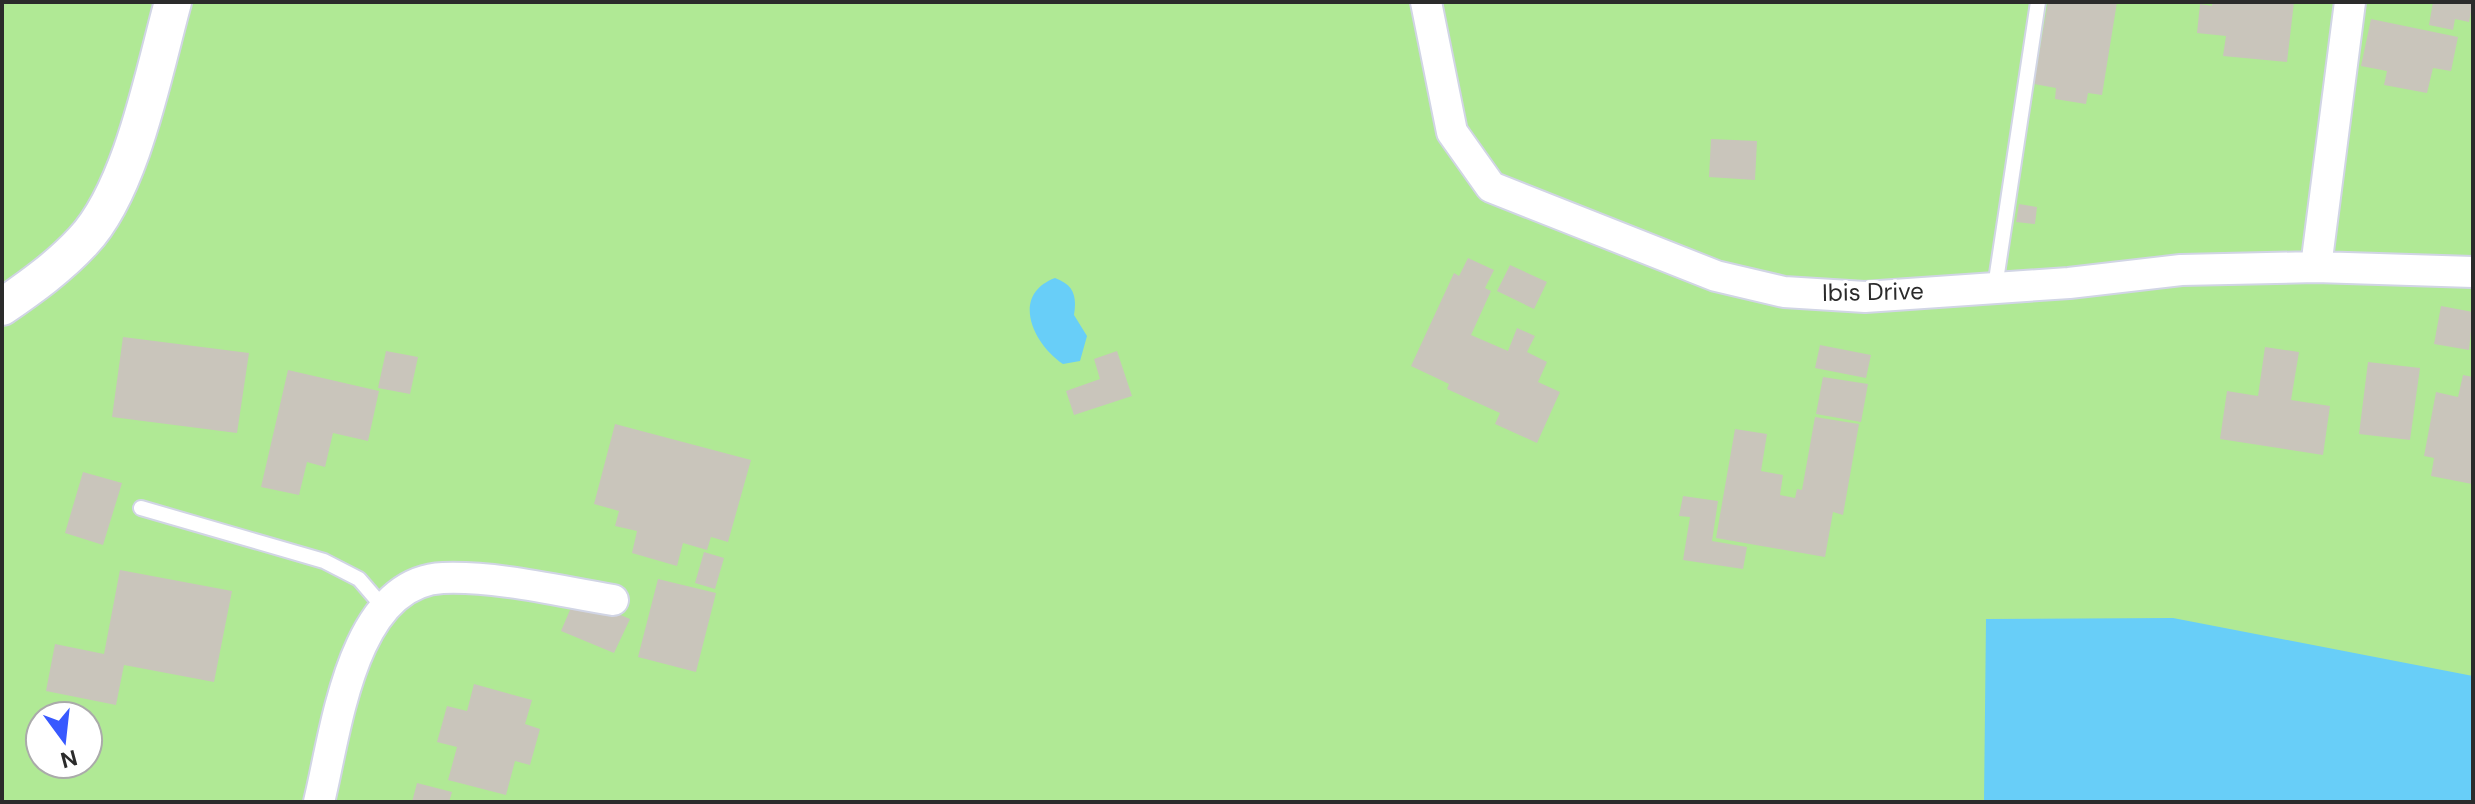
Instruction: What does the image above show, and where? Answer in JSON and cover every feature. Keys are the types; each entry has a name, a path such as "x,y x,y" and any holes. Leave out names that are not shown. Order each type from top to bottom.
{"street":[{"path":"2,307 57,267 85,240 108,206 142,117 173,2"},
{"name":"Ibis Drive","path":"1426,2 1452,132 1491,187 1541,210 1716,276 1784,292 1865,297 2181,270 2316,267 2473,272"},
{"path":"2316,267 2350,2"},
{"path":"319,802 353,662 384,608 400,591 441,578 498,582 613,600"}],"lane":[{"path":"1995,287 2038,2"},
{"path":"141,508 324,561 359,579 384,608"}],"green space":[{"path":"2,2 2473,2 2473,802 2,802"}],"water":[{"path":"1055,278 1073,292 1074,315 1087,336 1080,361 1063,364 1052,355 1035,332 1031,320 1033,296 1041,286"},
{"path":"2173,618 2473,676 2473,802 1984,802 1986,619"}],"building":[{"path":"2048,2 2117,2 2102,95 2088,93 2086,104 2055,99 2056,88 2034,84"},
{"path":"2212,2 2294,2 2287,62 2223,56 2226,36 2197,33 2200,4 2212,6"},
{"path":"2433,2 2473,2 2469,22 2455,19 2453,30 2429,25"},
{"path":"2371,19 2458,37 2451,71 2433,68 2427,93 2384,85 2387,71 2361,66"},
{"path":"1711,139 1757,141 1755,180 1709,177"},
{"path":"2019,204 2037,207 2035,224 2016,222"},
{"path":"1468,258 1494,270 1485,288 1491,291 1471,335 1508,351 1517,328 1535,336 1527,352 1547,362 1538,382 1560,392 1537,443 1495,424 1500,413 1447,389 1449,384 1411,366 1454,273 1459,276"},
{"path":"1510,265 1547,282 1534,309 1497,291"},
{"path":"2441,306 2473,312 2469,350 2434,344"},
{"path":"123,337 249,353 237,433 112,417"},
{"path":"1820,345 1871,355 1866,378 1815,368"},
{"path":"2265,347 2299,352 2291,400 2330,406 2323,455 2220,439 2227,391 2258,396"},
{"path":"386,351 418,357 410,394 378,388"},
{"path":"1117,351 1132,396 1074,415 1066,391 1100,379 1094,359"},
{"path":"2368,362 2420,368 2410,440 2359,434"},
{"path":"288,370 379,391 368,441 333,433 325,467 307,462 299,495 261,487"},
{"path":"2463,375 2473,377 2472,484 2431,476 2434,458 2424,456 2436,392 2458,397"},
{"path":"1823,377 1868,384 1861,422 1816,414"},
{"path":"1815,417 1859,424 1843,515 1833,512 1825,557 1716,538 1735,429 1767,434 1761,471 1783,475 1780,495 1795,498 1797,489 1802,490"},
{"path":"615,424 751,460 728,542 711,537 707,550 683,543 677,566 632,553 637,531 615,526 619,511 594,504"},
{"path":"83,472 122,483 103,545 65,533"},
{"path":"1683,496 1718,501 1712,541 1747,547 1743,569 1683,560 1690,517 1679,516"},
{"path":"704,552 724,558 715,589 695,583"},
{"path":"120,570 232,591 214,682 124,665 116,705 104,703 104,700 46,691 55,644 104,654"},
{"path":"658,579 716,593 696,672 638,657"},
{"path":"576,596 630,619 614,653 561,631"},
{"path":"474,684 532,700 525,724 540,729 530,765 515,761 506,795 448,780 457,747 437,742 447,706 467,711"},
{"path":"417,783 452,792 449,802 412,802"}]}
